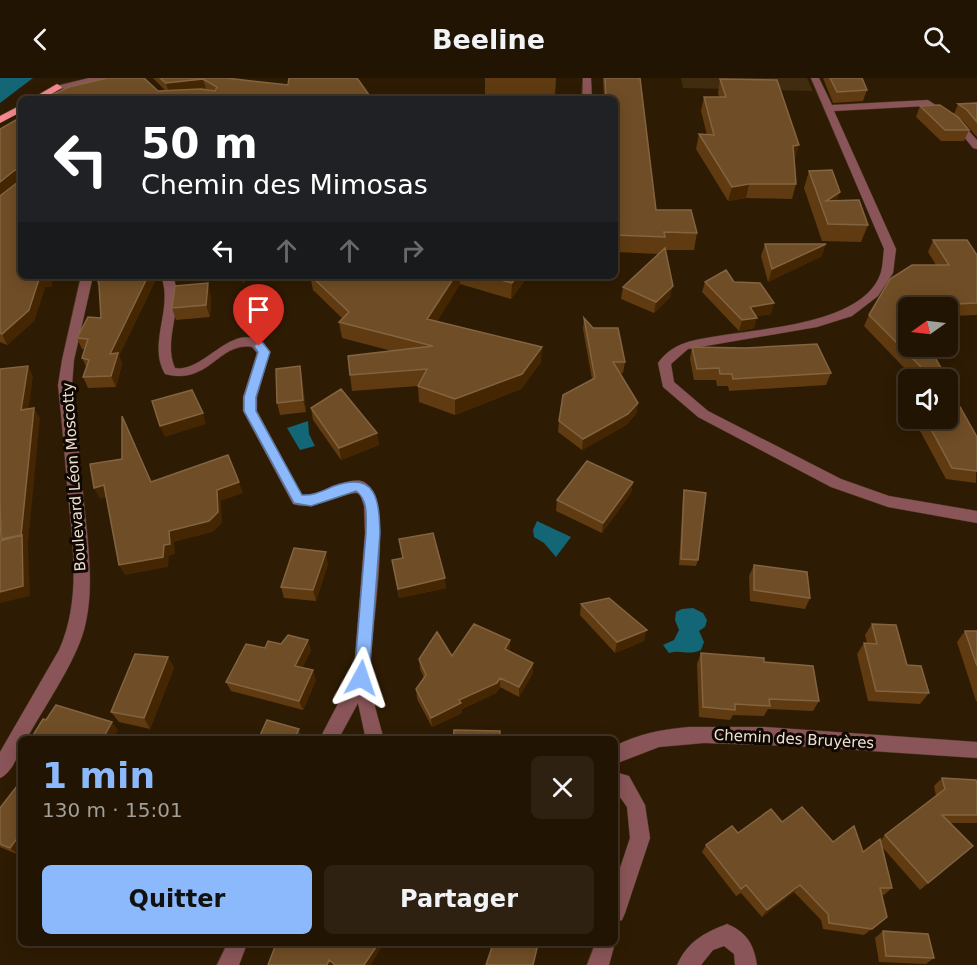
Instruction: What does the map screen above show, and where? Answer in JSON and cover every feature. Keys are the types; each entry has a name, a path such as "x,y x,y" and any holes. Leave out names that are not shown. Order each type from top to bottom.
{"main road":[{"path":"41,96 57,87"},
{"path":"0,120 18,110"}],"street":[{"path":"57,87 76,78"},
{"path":"57,87 103,78"},
{"path":"587,78 587,96"},
{"path":"815,78 890,249 887,273 872,296 848,313 817,323 684,346 663,363 668,384 703,414 836,483 888,501 977,517"},
{"path":"828,108 928,104 958,124 977,146"},
{"name":"Boulevard Léon Moscotty","path":"19,736 65,654 75,632 79,615 82,589 81,550 65,385 68,360 86,279"},
{"path":"168,279 173,291 163,360 170,371 180,373 193,370 234,343 248,342 259,346 264,352 250,397 250,411 298,500 311,501 356,486 369,495 373,509 373,533 362,684 374,736"},
{"path":"330,736 348,702 362,684"},
{"name":"Chemin des Bruyères","path":"618,754 663,737 705,735 772,735 977,750"},
{"name":"Boulevard Léon Moscotty","path":"0,769 18,737"},
{"path":"618,781 622,782 636,805 640,838 618,904"},
{"path":"688,965 706,943 727,934 744,949 746,965"},
{"path":"228,965 236,946"},
{"path":"598,965 604,946"}],"shaded area":[{"path":"681,78 807,78 813,91 683,88"}],"water":[{"path":"0,78 33,78 0,103"},
{"path":"308,421 309,434 315,446 300,450 287,428"},
{"path":"537,521 571,537 556,557 544,543 534,537 533,530"},
{"path":"693,608 703,613 707,620 705,627 699,631 704,642 701,650 669,653 663,645 674,640 679,630 675,620 676,612"}],"building":[{"path":"107,78 144,78 158,91 201,89 215,91 217,87 203,79 166,83 160,78 226,78 288,85 289,78 357,78 370,96 50,96 69,87"},
{"path":"605,78 640,78 656,210 691,210 697,233 664,232 665,237 618,235 618,96 606,96"},
{"path":"830,78 862,78 867,90 837,92"},
{"path":"720,79 777,80 799,145 793,146 796,184 749,184 732,187 699,134 714,135 704,97 726,97"},
{"path":"977,103 977,122 967,110 958,104"},
{"path":"940,105 958,117 969,130 945,130 920,106"},
{"path":"18,119 18,170 0,182 0,129"},
{"path":"832,170 840,192 826,201 859,200 868,225 828,224 809,171"},
{"path":"18,182 18,279 39,279 29,310 2,334 0,333 0,196"},
{"path":"933,240 967,240 977,255 977,303 958,304 958,297 898,297 898,344 869,315 890,279 912,265 949,265"},
{"path":"765,244 826,244 772,269"},
{"path":"665,248 673,286 656,302 623,287"},
{"path":"726,270 734,282 760,283 774,303 750,307 757,318 742,320 705,282"},
{"path":"98,279 147,279 110,354 118,353 111,376 83,377 89,360 82,358 88,339 77,338 88,317 101,318"},
{"path":"314,279 453,279 427,319 542,347 522,374 455,399 418,386 427,369 350,375 348,356 433,346 339,322 349,312"},
{"path":"497,279 515,279 512,283"},
{"path":"208,283 206,305 172,308 175,286"},
{"path":"584,318 593,328 618,328 625,362 613,362 638,403 628,414 583,439 559,421 563,395 595,378"},
{"path":"817,344 831,373 733,379 732,374 720,374 719,368 697,369 692,347 746,348"},
{"path":"911,357 935,357 942,369 923,369"},
{"path":"28,366 21,410 34,408 21,535 1,539 0,369"},
{"path":"300,366 303,400 277,403 276,369"},
{"path":"341,389 377,433 339,448 311,408"},
{"path":"192,390 203,413 160,426 152,401"},
{"path":"958,403 977,437 977,471 952,468 931,429 958,429"},
{"path":"122,416 151,482 228,455 239,482 217,490 218,512 209,521 169,531 170,544 164,545 163,557 119,565 104,485 94,488 90,464 122,459"},
{"path":"587,461 633,482 603,523 557,500"},
{"path":"684,490 706,493 698,560 681,559"},
{"path":"433,533 445,578 398,589 392,560 403,558 399,539"},
{"path":"22,535 23,586 0,592 0,541"},
{"path":"294,548 326,552 313,590 281,587"},
{"path":"754,565 807,572 810,598 754,590"},
{"path":"609,598 647,630 617,642 581,604"},
{"path":"474,624 510,640 505,649 533,663 519,687 500,678 497,683 459,700 461,703 431,718 416,689 426,675 419,659 437,632 452,656"},
{"path":"872,624 896,625 907,665 921,666 929,693 876,691 864,643 877,644"},
{"path":"965,631 977,631 977,666"},
{"path":"288,635 308,640 295,666 313,670 299,701 226,682 246,644 265,648 268,641 281,644"},
{"path":"701,653 764,658 764,662 813,666 819,701 769,699 770,706 735,704 735,710 703,707"},
{"path":"135,654 168,657 144,718 111,712"},
{"path":"56,705 112,722 104,736 32,736 43,719 46,720"},
{"path":"267,720 299,729 296,736 260,736"},
{"path":"454,730 500,731 500,736 453,736"},
{"path":"942,778 976,780 977,815 942,815 973,846 928,883 885,835 945,789"},
{"path":"18,785 18,837 10,848 0,844 0,808"},
{"path":"802,807 833,842 854,826 863,852 880,839 892,888 880,888 887,917 872,929 829,923 828,914 800,885 767,910 746,885 741,889 706,845 732,826 738,833 771,809 782,822"},
{"path":"883,931 928,934 934,958 886,956"},
{"path":"275,946 377,946 364,965 335,965 329,960 327,965 268,965"},
{"path":"492,946 538,946 533,965 486,965"}],"route":[{"path":"259,346 264,352 250,397 250,411 298,500 311,501 356,486 366,490 369,495 373,509 371,580 361,678"}]}
